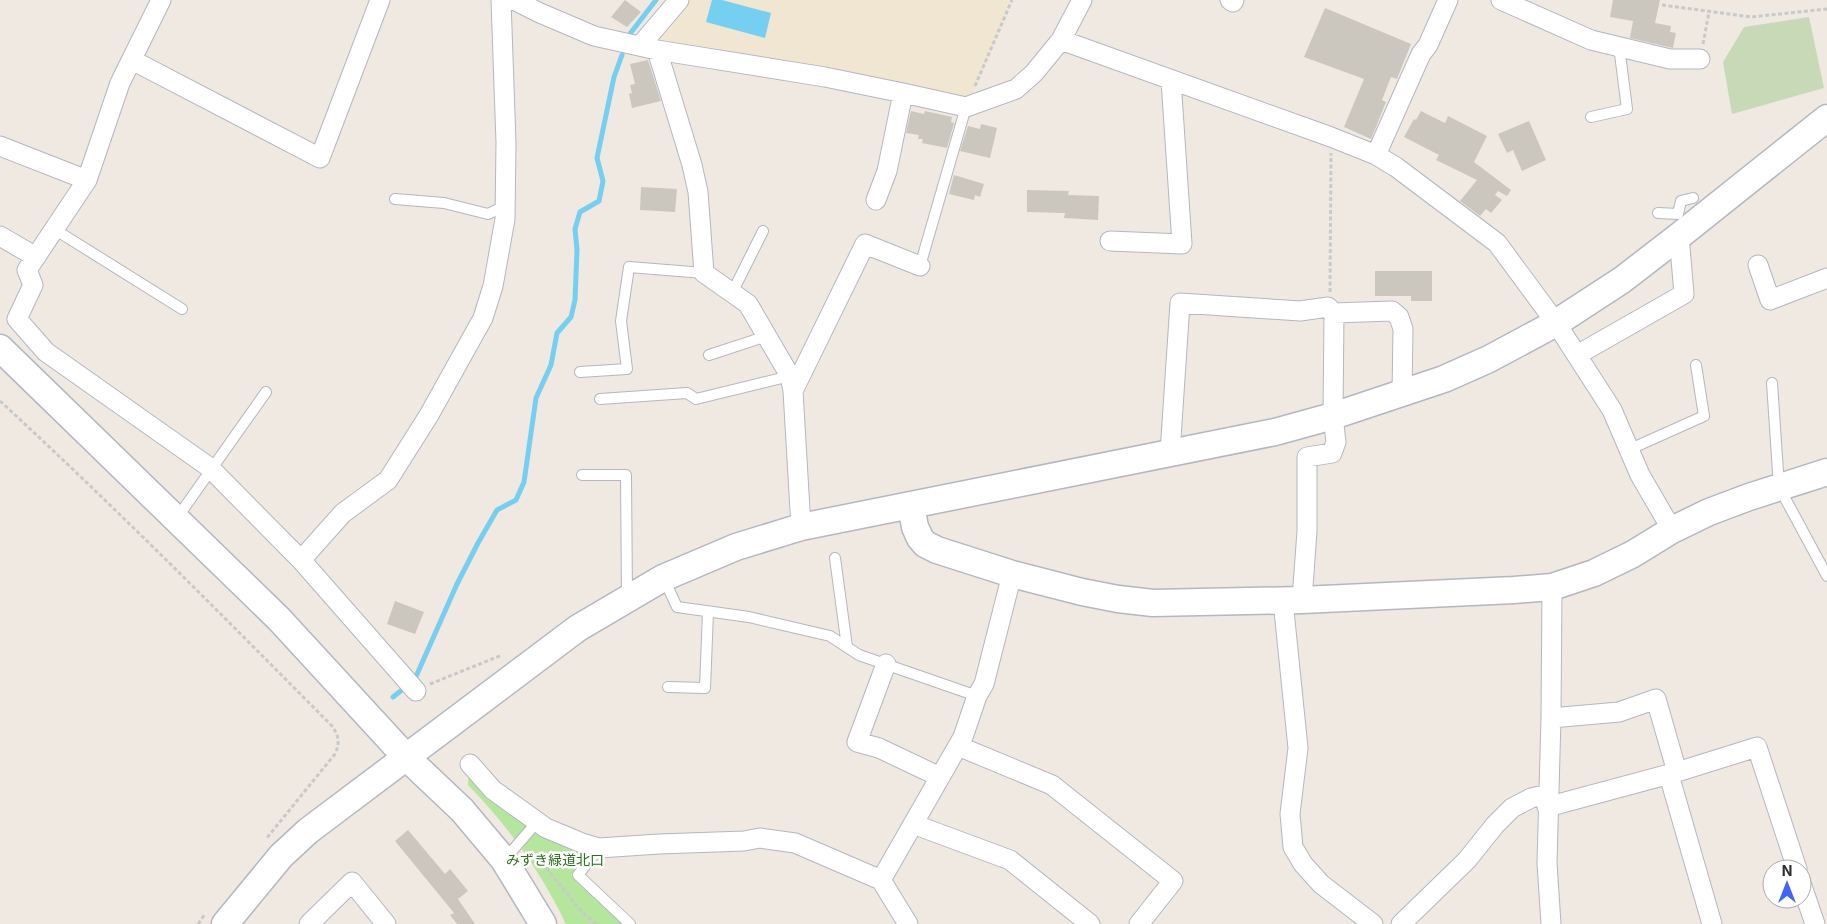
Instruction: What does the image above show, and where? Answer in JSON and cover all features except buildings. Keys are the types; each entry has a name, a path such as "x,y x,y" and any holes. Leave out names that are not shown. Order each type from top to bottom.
{"street":[{"path":"161,0 120,83 87,180 27,270 34,285 16,318 46,352 212,470 301,560 416,691"},
{"path":"132,60 320,158 380,0"},
{"path":"301,560 343,513 388,480 429,415 483,318 493,286 505,219 506,144 501,0"},
{"path":"514,0 545,7 594,36 648,48 825,77 966,107 1016,89 1034,73 1061,40 1082,0"},
{"path":"648,48 679,0"},
{"path":"1230,0 1233,2 1234,0"},
{"path":"1376,155 1421,54 1428,45 1448,0"},
{"path":"1502,0 1591,40 1670,59 1700,59"},
{"path":"1061,40 1376,155 1396,167 1497,243 1556,323 1612,410 1640,475 1672,530"},
{"path":"648,48 692,165 698,192 704,272 748,304 767,336 791,384 801,527"},
{"path":"1110,241 1182,244 1171,80"},
{"path":"876,200 886,171 903,93"},
{"path":"218,916 253,888 295,842 540,655 578,628 663,578 736,547 801,527 1275,432 1333,416 1444,379 1489,359 1556,323 1622,280 1678,225 1827,118"},
{"path":"0,146 87,180"},
{"path":"1577,355 1684,294 1678,225"},
{"path":"0,236 36,257"},
{"path":"791,384 864,244 920,266"},
{"path":"1758,265 1770,300 1827,278"},
{"path":"1170,453 1180,303 1300,311 1392,311 1399,318 1403,329 1402,394"},
{"path":"1331,310 1333,416 1336,442 1332,453 1307,457 1307,531 1293,601 1298,748 1290,814 1293,847 1303,864 1321,884 1372,924"},
{"path":"0,348 279,619 406,757 462,810 504,860 543,924"},
{"path":"910,505 915,527 925,544 937,550 1012,574 1082,592 1153,603 1293,601 1552,587 1594,572 1633,554 1672,530 1708,512 1749,496 1827,472"},
{"path":"881,880 963,737 977,696 984,684 1012,574"},
{"path":"1551,924 1547,863 1552,587"},
{"path":"886,664 857,742 879,748 940,776"},
{"path":"1551,718 1619,712 1656,699 1673,774 1712,924"},
{"path":"958,746 1052,785 1173,882 1139,924"},
{"path":"1401,924 1467,860 1495,825 1512,808 1531,798 1548,801 1673,774 1757,747 1794,859"},
{"path":"470,764 493,790 546,828 599,848 659,844 744,842 760,838 795,842 881,880 908,924"},
{"path":"913,824 1010,860 1090,924"},
{"path":"309,924 352,882 386,924"},
{"path":"1809,909 1814,924"}],"lane":[{"path":"1591,117 1627,109 1619,46"},
{"path":"920,266 966,107"},
{"path":"1658,213 1678,225 1681,201 1693,198"},
{"path":"395,200 444,203 488,214 505,206"},
{"path":"54,229 182,309"},
{"path":"732,293 763,231"},
{"path":"580,372 627,369 621,321 629,267 704,272"},
{"path":"708,354 767,336"},
{"path":"1628,450 1704,416 1696,365"},
{"path":"1772,383 1779,487 1827,576"},
{"path":"600,399 687,393 696,399 791,384"},
{"path":"176,519 266,392"},
{"path":"582,475 626,475 627,598"},
{"path":"835,558 847,648"},
{"path":"663,578 678,608 749,617 830,636 859,655 977,696"},
{"path":"668,687 705,688 708,612"},
{"path":"504,860 537,822"},
{"path":"599,848 578,875 630,924"}],"path":[{"path":"966,107 1012,0"},
{"path":"1662,5 1752,17 1827,9"},
{"path":"1700,59 1709,12"},
{"path":"1331,137 1331,310"},
{"path":"0,402 58,455 182,576 332,726 339,740 335,754 264,842"},
{"path":"416,691 440,679 502,655"},
{"path":"542,863 582,912 596,924"},
{"path":"198,924 218,916"}],"shaded area":[{"path":"686,0 1009,0 1005,15 971,99 912,92 829,68 715,53 652,40"}],"green space":[{"path":"1809,17 1824,88 1732,114 1723,62 1744,27"},
{"name":"みずき緑道北口","path":"469,771 588,853 588,856 571,875 624,924 566,924 535,868 497,817 468,785"}],"water":[{"path":"712,0 722,0 771,13 765,38 706,22"}],"waterway":[{"path":"629,35 656,0"},
{"path":"414,681 457,584 478,543 497,510 516,500 524,482 536,398 551,365 557,333 571,317 575,300 577,250 575,229 580,212 599,201 603,181 597,158 614,77 622,55"},
{"path":"393,697 407,686"}]}
